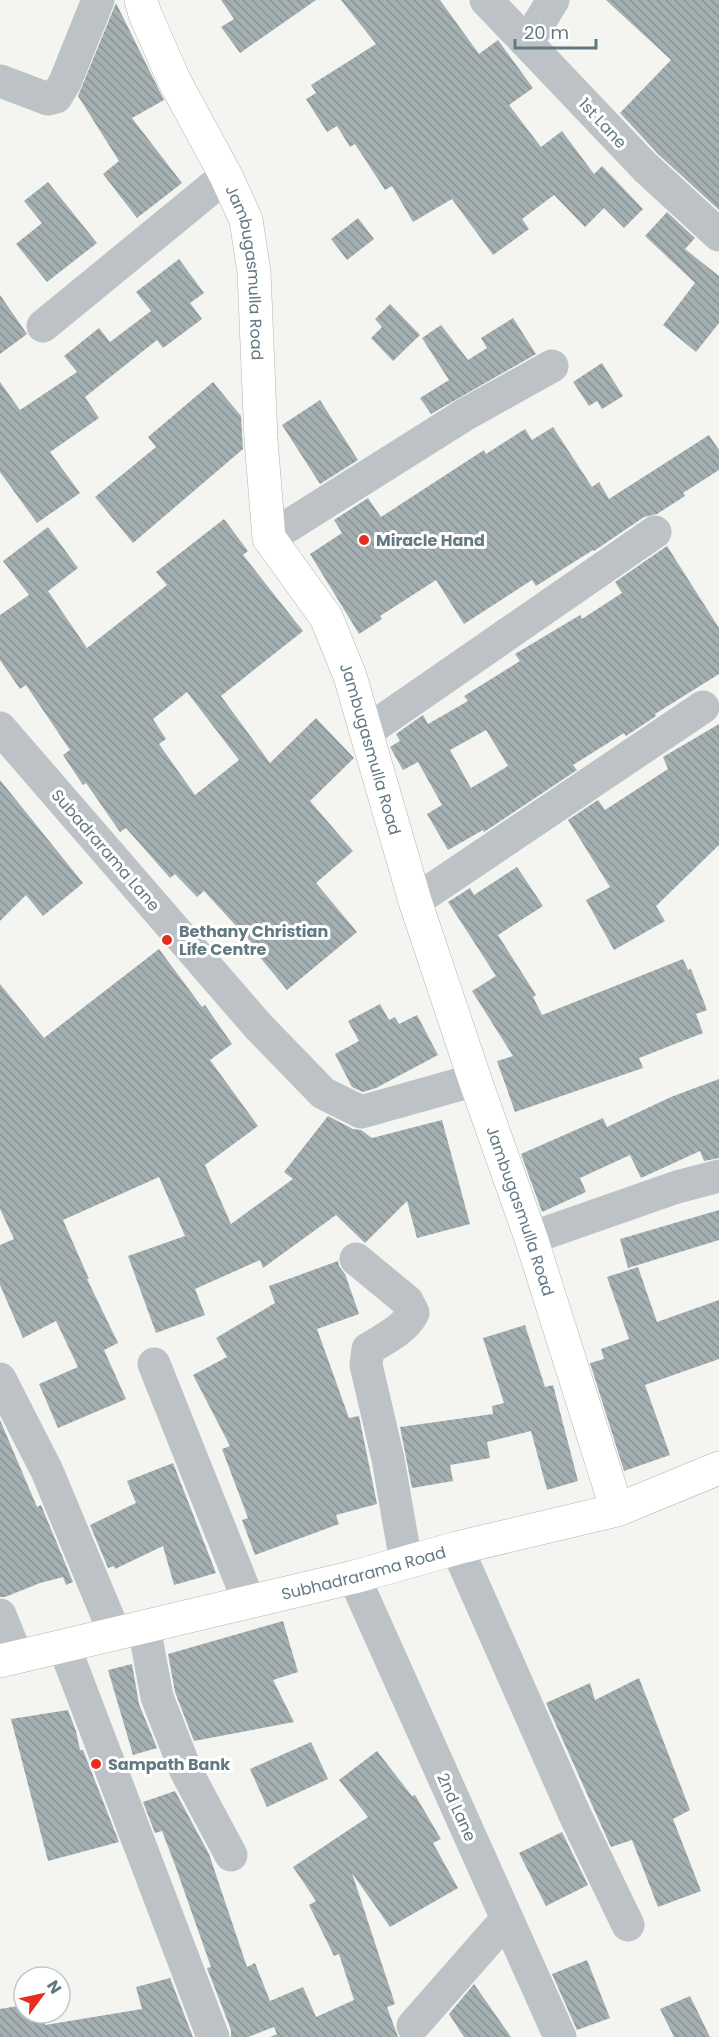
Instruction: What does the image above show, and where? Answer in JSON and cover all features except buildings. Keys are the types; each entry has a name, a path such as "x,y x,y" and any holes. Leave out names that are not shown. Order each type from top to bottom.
{"street":[{"path":"0,81 48,99 56,97 65,82 98,0"},
{"name":"Jambugasmulla Road","path":"141,0 174,80 226,176 246,220 254,272 261,440 269,538 326,617 350,676 415,901 531,1238 617,1510"},
{"name":"1st Lane","path":"486,0 645,167 719,235"},
{"path":"527,43 553,0"},
{"path":"43,326 226,176"},
{"path":"269,538 466,414 552,366"},
{"path":"366,732 655,532"},
{"path":"415,901 703,707"},
{"name":"Subadrarama Lane","path":"0,728 258,1026 323,1093 361,1112 475,1080"},
{"path":"531,1238 677,1187 719,1176"},
{"path":"356,1259 407,1301 412,1312 408,1321 390,1336 368,1349 366,1365 388,1459 406,1562"},
{"path":"154,1364 249,1602"},
{"path":"0,1379 130,1631 186,1772 231,1855"},
{"name":"Subhadrarama Road","path":"8,1659 354,1577 457,1548 617,1510 719,1468"},
{"path":"457,1548 575,1815 628,1925"},
{"name":"2nd Lane","path":"354,1577 560,2037"},
{"path":"0,1615 8,1659"},
{"path":"64,1646 213,2037"},
{"path":"413,2026 507,1919"}],"place":[{"name":"Miracle Hand","path":"364,540"},
{"name":"Bethany Christian Life Centre","path":"167,940"},
{"name":"Sampath Bank","path":"96,1764"}]}
